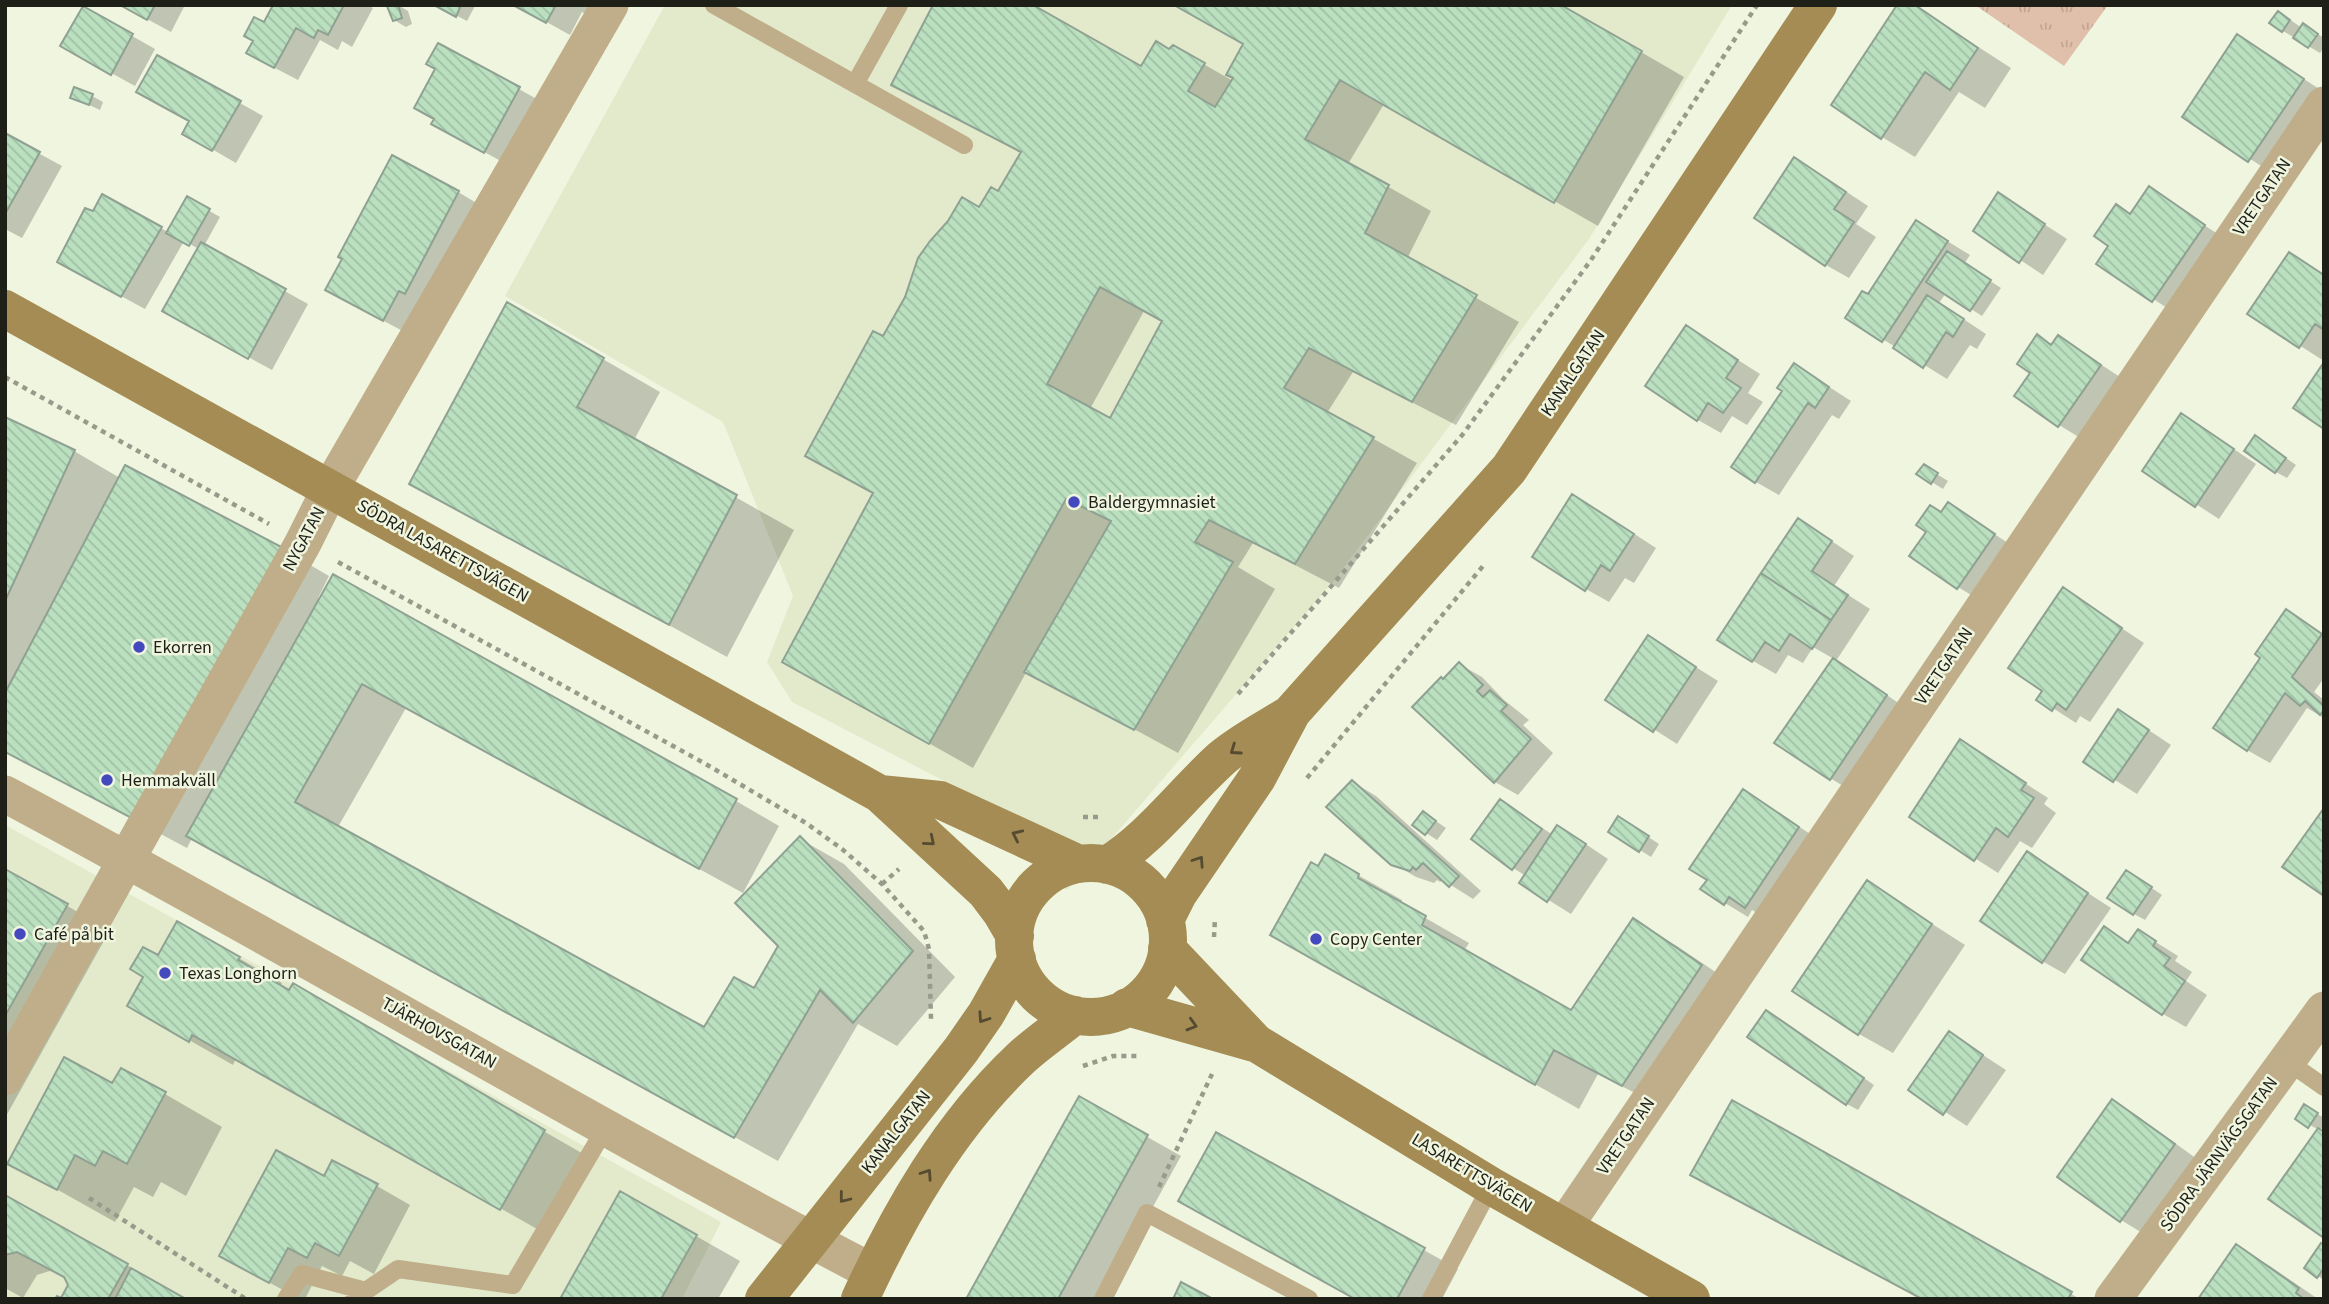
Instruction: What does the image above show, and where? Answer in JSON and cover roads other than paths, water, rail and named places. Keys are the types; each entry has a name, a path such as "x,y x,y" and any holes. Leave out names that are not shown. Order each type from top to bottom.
{"main road":[{"name":"KANALGATAN","path":"1166,934 1178,894 1257,778 1292,712 1508,469 1818,5"},
{"name":"SÖDRA LASARETTSVÄGEN","path":"5,309 880,794 986,892 1001,912 1016,947"},
{"name":"KANALGATAN","path":"1093,864 1125,854 1223,758 1292,712"},
{"name":"SÖDRA LASARETTSVÄGEN","path":"880,794 940,800 1093,864"},
{"path":"1093,864 1121,869 1143,883 1158,902 1166,934 1165,961 1155,983 1145,995 1127,1007 1105,1015 1074,1015 1046,1003 1026,981 1016,947 1016,920 1031,892 1052,873 1093,864"},
{"name":"LASARETTSVÄGEN","path":"1166,934 1256,1043"},
{"name":"KANALGATAN","path":"764,1299 961,1050 986,1014 1016,947"},
{"name":"LASARETTSVÄGEN","path":"1127,1007 1256,1043 1491,1186 1691,1299"},
{"path":"866,1286 916,1189 948,1143 1014,1066 1074,1015"}],"street":[{"name":"NYGATAN","path":"5,1077 303,543 330,489 610,5"},
{"name":"VRETGATAN","path":"1564,1227 2324,106"},
{"name":"TJÄRHOVSGATAN","path":"5,794 128,859 810,1240 866,1286"},
{"name":"SÖDRA JÄRNVÄGSGATAN","path":"2113,1299 2324,1010"}],"lane":[{"path":"714,5 964,145"},
{"path":"855,84 898,5"},
{"path":"2287,1061 2324,1087"},
{"path":"286,1299 302,1273 360,1295 398,1269 513,1285 606,1127"},
{"path":"1430,1299 1491,1186"},
{"path":"1103,1299 1147,1213 1298,1296"}],"place":[{"name":"Baldergymnasiet","path":"1074,502"},
{"name":"Ekorren","path":"139,647"},
{"name":"Hemmakväll","path":"107,780"},
{"name":"Café på bit","path":"20,934"},
{"name":"Copy Center","path":"1316,939"},
{"name":"Texas Longhorn","path":"165,973"}]}
